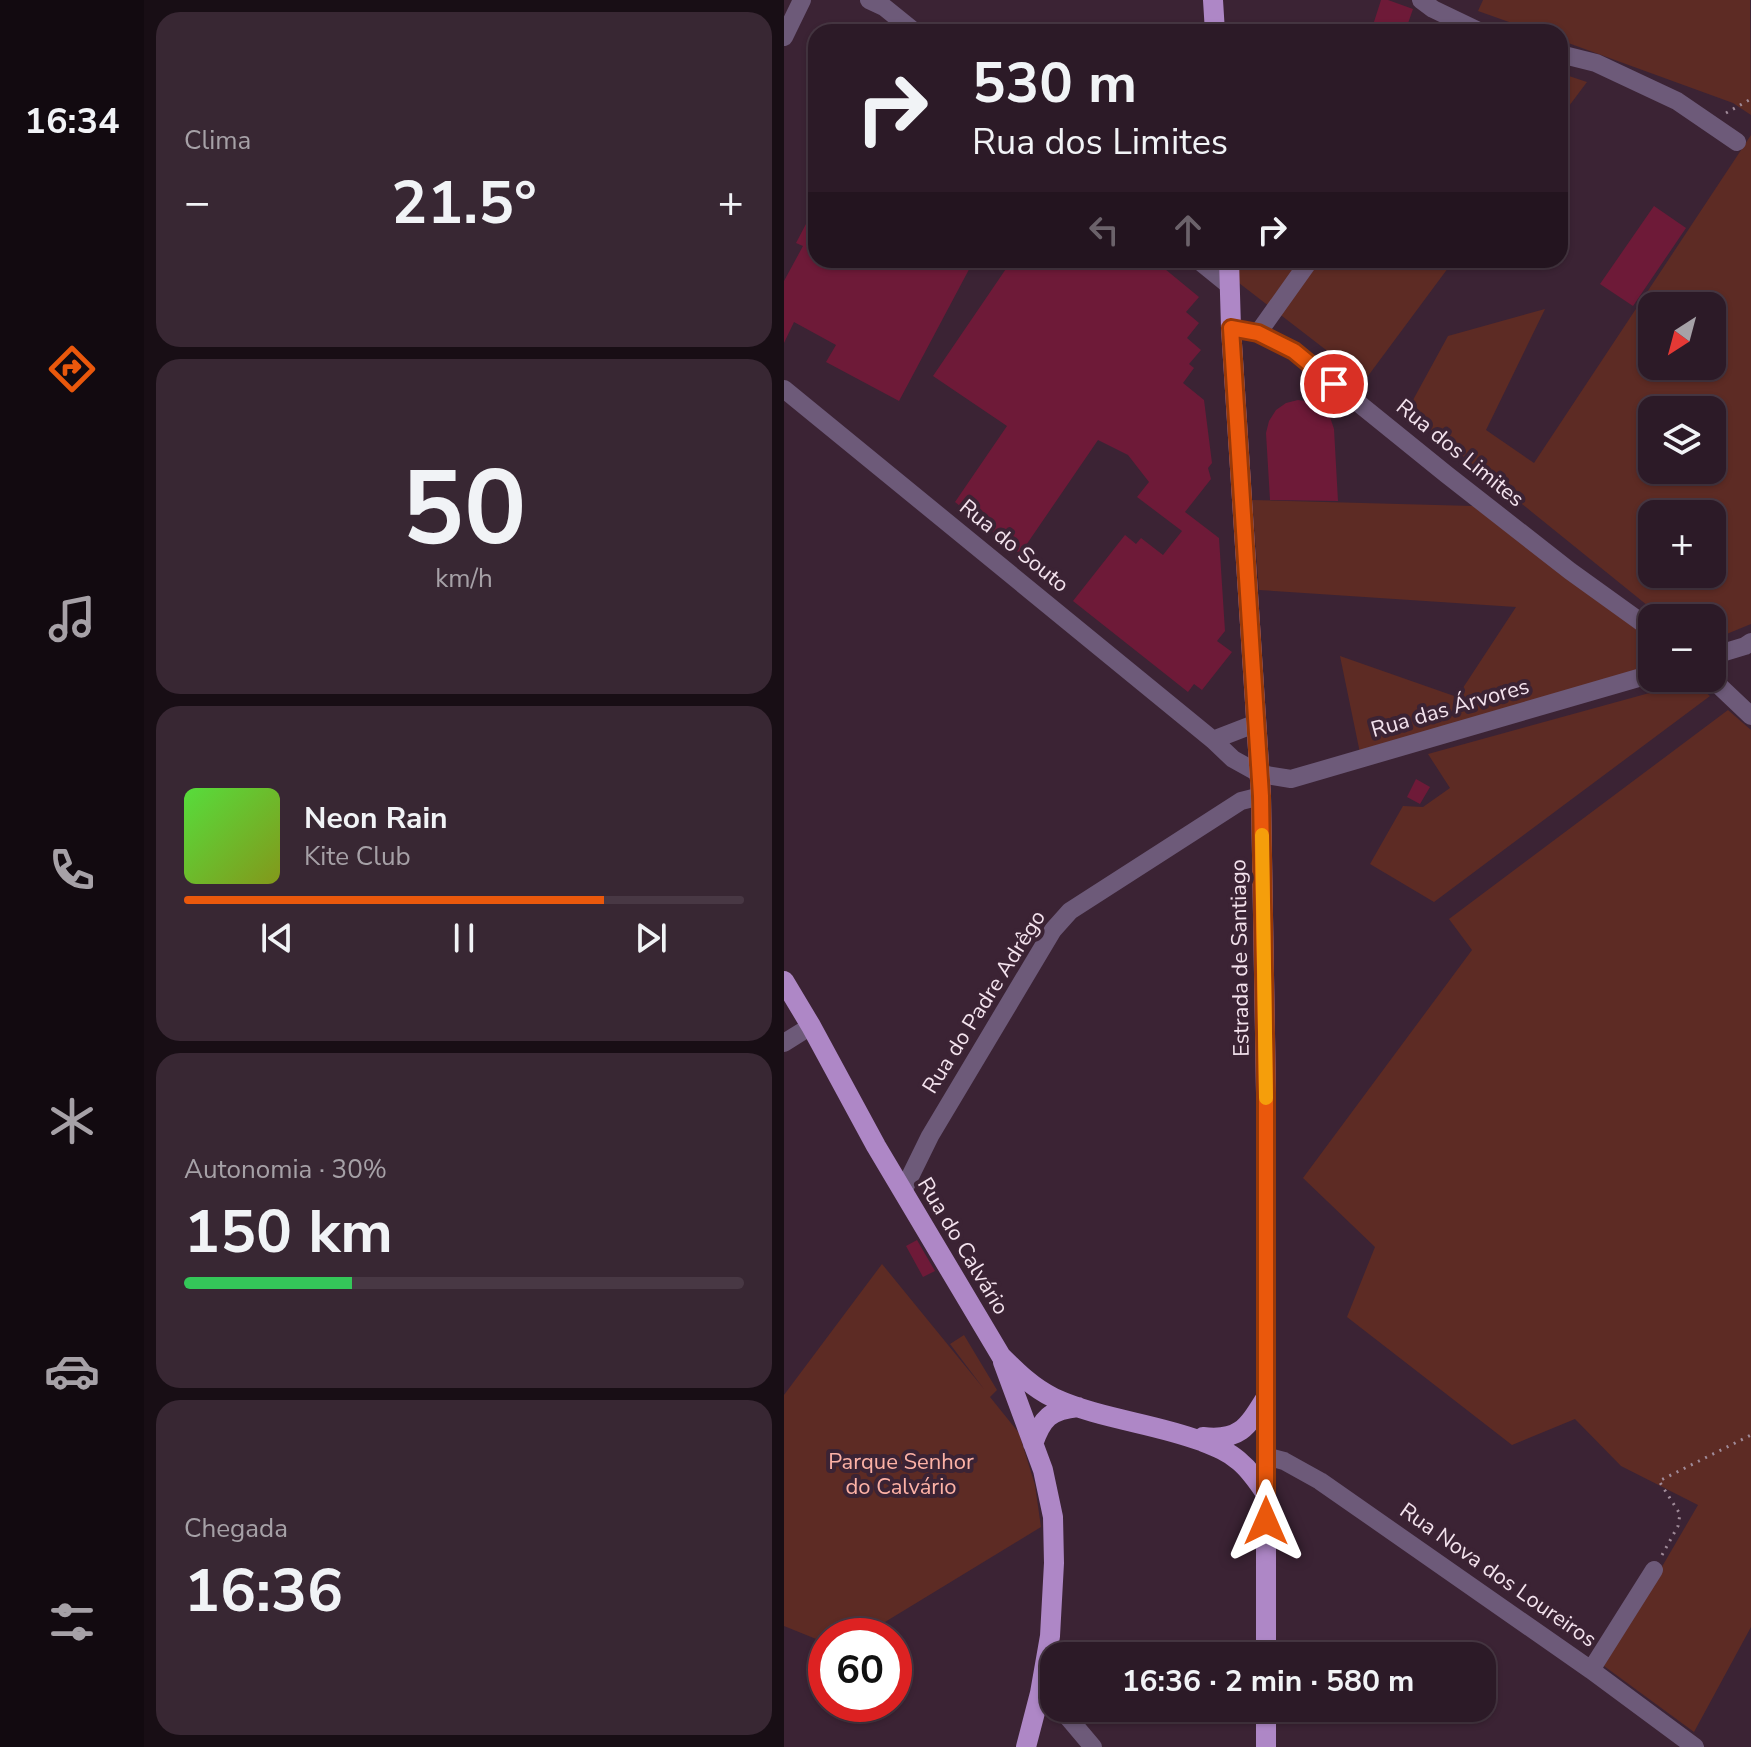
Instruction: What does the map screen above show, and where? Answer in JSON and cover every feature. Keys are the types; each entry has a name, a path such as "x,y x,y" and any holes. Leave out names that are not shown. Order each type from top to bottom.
{"main road":[{"path":"1213,0 1214,24"},
{"name":"Estrada de Santiago","path":"1229,268 1261,796 1266,1093 1266,1642"},
{"name":"Rua do Calvário","path":"784,981 876,1146 1001,1356 1027,1381 1052,1397 1078,1407 1185,1435 1229,1442"},
{"path":"1001,1356 1043,1470 1053,1517 1050,1642"},
{"path":"1229,1442 1251,1422 1265,1399"},
{"path":"1033,1444 1048,1416 1059,1409 1078,1407"},
{"path":"1229,1442 1252,1438 1265,1456"},
{"path":"1229,1442 1238,1460 1266,1494"},
{"path":"1026,1747 1040,1714"},
{"path":"1266,1722 1266,1747"}],"street":[{"path":"784,37 802,0"},
{"path":"869,0 884,7 905,24"},
{"path":"1421,0 1464,24"},
{"path":"1568,56 1596,63 1677,101 1737,142"},
{"path":"1208,268 1230,286"},
{"path":"1258,333 1304,268"},
{"name":"Rua dos Limites","path":"1231,328 1258,333 1294,351 1570,571 1638,620"},
{"name":"Rua do Souto","path":"784,389 1233,759 1260,774"},
{"path":"1726,652 1751,642"},
{"name":"Rua das Árvores","path":"1260,774 1291,779 1638,678"},
{"path":"1726,692 1751,716"},
{"path":"1213,740 1257,723"},
{"name":"Rua do Padre Adrêgo","path":"903,1191 930,1136 1053,930 1070,911 1241,801 1261,796"},
{"path":"784,1043 811,1026"},
{"name":"Rua Nova dos Loureiros","path":"1265,1456 1284,1461 1320,1481 1591,1670 1695,1747"},
{"path":"1591,1670 1654,1570"},
{"path":"1072,1722 1093,1747"}],"path":[{"path":"1709,123 1751,99"},
{"path":"1654,1570 1678,1526 1680,1514 1659,1481 1751,1435"}],"green space":[{"path":"1483,0 1750,0 1751,115 1733,103 1568,43 1568,24 1515,24 1478,11"},
{"path":"1568,76 1587,82 1568,107"},
{"path":"1751,135 1751,624 1726,634 1726,604 1646,604 1407,411 1448,336 1545,309 1486,430 1534,463 1638,306 1638,380 1726,380 1726,292 1647,292"},
{"path":"1238,268 1448,268 1365,380 1239,283"},
{"path":"1252,500 1473,506 1638,630 1638,671 1360,753 1340,656 1457,697 1516,607 1259,590"},
{"path":"1653,692 1705,692 1710,696 1434,902 1370,864 1403,806 1423,807 1450,788 1428,754"},
{"path":"1728,710 1751,730 1751,1627 1694,1732 1604,1666 1698,1505 1621,1466 1575,1419 1512,1445 1347,1317 1375,1247 1303,1178 1472,950 1449,919"},
{"name":"Parque Senhor do Calvário","path":"882,1264 984,1389 950,1344 964,1335 997,1390 990,1397 1019,1433 1035,1485 1041,1527 892,1618 808,1618 808,1636 784,1626 784,1395"}],"building":[{"path":"1381,0 1413,9 1408,24 1373,24"},
{"path":"1654,206 1686,228 1643,292 1638,292 1633,306 1600,284"},
{"path":"808,220 808,268 970,268 899,401 826,362 836,345 794,322 784,343 784,281 803,246 796,243"},
{"path":"1007,268 1164,268 1199,297 1186,312 1199,323 1187,338 1201,350 1189,364 1194,368 1183,383 1204,400 1212,463 1208,468 1211,479 1185,512 1219,538 1225,631 1217,641 1232,652 1202,690 1194,684 1188,692 1073,601 1125,535 1136,544 1141,538 1163,555 1182,531 1137,497 1149,482 1128,455 1098,440 1020,554 955,502 1007,426 933,376"},
{"path":"1298,400 1311,402 1330,417 1334,429 1338,501 1270,500 1266,433 1269,421 1276,410"},
{"path":"1416,779 1430,787 1420,804 1407,797"},
{"path":"917,1240 935,1271 923,1277 906,1246"}],"slow traffic":[{"path":"1262,835 1266,1098"}],"route":[{"path":"1266,1521 1266,1093 1261,796 1231,328 1258,333 1294,351 1334,384"}]}
